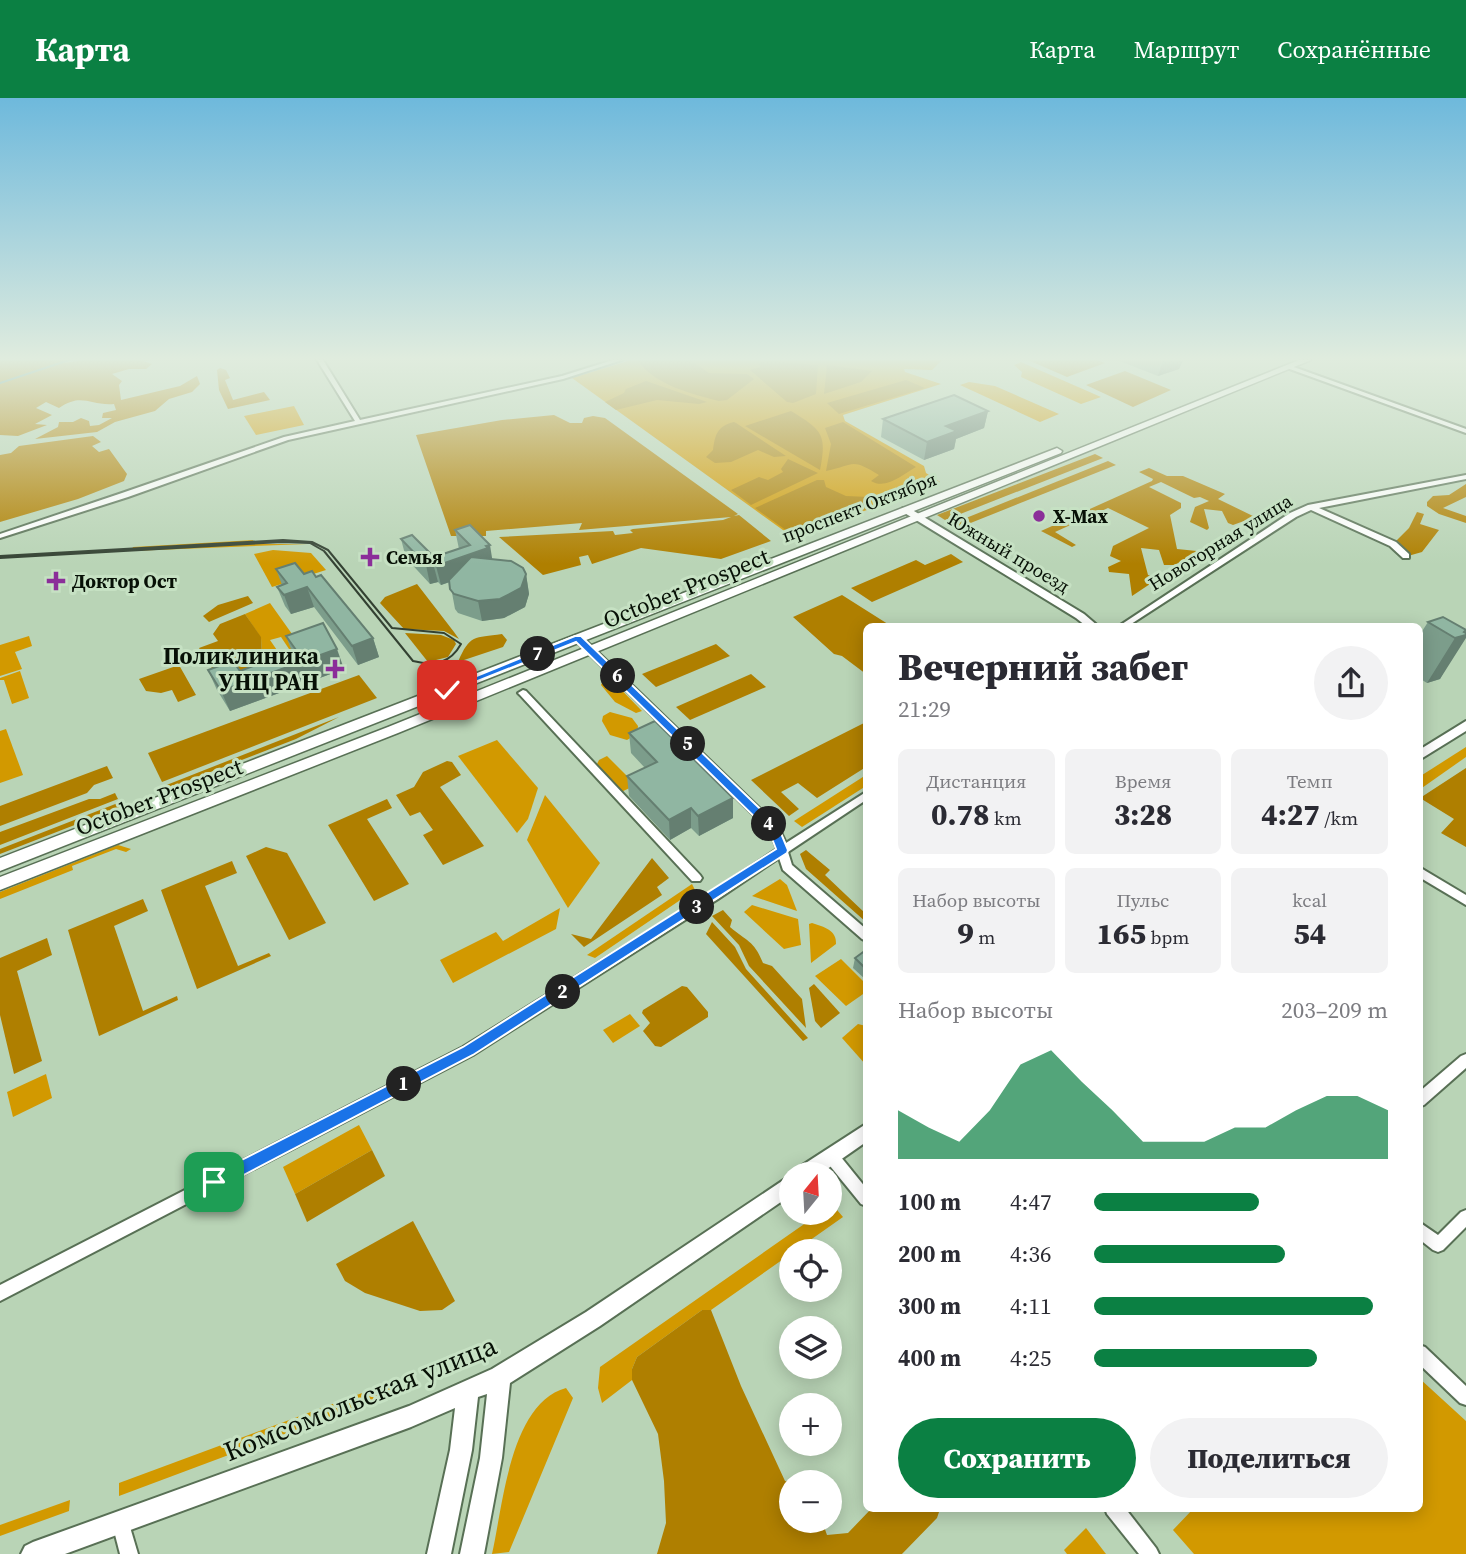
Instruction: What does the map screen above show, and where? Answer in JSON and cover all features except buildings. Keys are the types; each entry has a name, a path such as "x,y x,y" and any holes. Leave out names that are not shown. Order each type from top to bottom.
{"main road":[{"name":"проспект Октября","path":"513,664 1119,428"},
{"name":"October Prospect","path":"0,884 920,519 1136,428"},
{"path":"962,488 976,496"},
{"name":"Южный проезд","path":"906,510 1088,623"},
{"path":"836,537 850,547"},
{"name":"October Prospect","path":"0,865 513,664"},
{"path":"513,664 525,677"},
{"path":"1423,753 1466,725"},
{"path":"332,736 341,750"},
{"path":"822,1162 863,1134"},
{"name":"Комсомольская улица","path":"33,1554 468,1393 500,1377 593,1319 779,1192"},
{"path":"472,1554 493,1446 500,1377"},
{"path":"439,1554 461,1450 468,1393"}],"street":[{"path":"0,536 275,441 329,428"},
{"name":"Новогорная улица","path":"1128,623 1293,515 1311,507 1466,477"},
{"path":"1311,507 1393,544 1406,556"},
{"path":"578,638 774,829 787,867 863,933"},
{"path":"523,693 696,878"},
{"path":"0,1293 468,1051 863,797"},
{"path":"1423,874 1466,901"},
{"path":"1423,1098 1466,1060"},
{"path":"831,1156 863,1195"},
{"path":"1423,1232 1438,1245 1466,1217"},
{"path":"1423,1357 1466,1397"},
{"path":"1116,1512 1150,1554"},
{"path":"121,1522 130,1554"}],"shaded area":[{"path":"0,428 39,428 18,436 0,435"},
{"path":"56,428 104,428 97,432 35,439"},
{"path":"252,428 290,428 256,435"},
{"path":"456,428 619,428 771,541 721,559 641,548 592,564 588,555 579,557 581,565 543,575 499,537 613,531 615,535 633,533 630,530 633,529 731,517 579,530 582,523 486,531 486,536 451,536 416,435"},
{"path":"641,428 857,428 924,466 926,473 940,482 794,538"},
{"path":"743,428 786,456 774,457 758,450 731,462 715,463 706,457 713,450 720,429"},
{"path":"748,428 815,428 820,434 823,448 820,470"},
{"path":"825,428 853,428 916,467 882,484 871,481 879,475 857,464 826,471 831,444"},
{"path":"93,436 101,442 92,446 99,452 109,449 127,474 124,481 78,499 0,522 0,455 11,453 19,446"},
{"path":"1095,454 1103,458 945,520 937,515"},
{"path":"788,459 818,473 751,505 731,490 759,477 768,480 783,472 781,469"},
{"path":"1108,461 1116,465 958,528 951,524"},
{"path":"1149,468 1167,476 1183,476 1225,494 1218,499 1255,517 1233,525 1228,523 1222,511 1204,509 1209,528 1207,530 1190,522 1195,507 1209,501 1200,497 1194,498 1161,482 1149,487 1181,503 1181,508 1170,515 1177,549 1197,551 1175,565 1164,565 1159,550 1141,548 1148,575 1159,578 1132,596 1129,574 1109,572 1108,567 1121,561 1110,556 1113,546 1149,528 1108,508 1055,532 1076,545 1072,547 1041,531 1152,481 1153,479 1139,472"},
{"path":"817,480 824,480 826,487 846,496 869,497 870,508 794,536 755,508"},
{"path":"1466,484 1466,497 1443,508 1466,516 1466,523 1439,514 1427,506 1433,496 1449,495"},
{"path":"1417,512 1424,514 1420,524 1439,530 1422,552 1408,556 1395,542 1409,528"},
{"path":"254,540 248,544 307,544 131,551 133,547"},
{"path":"273,550 311,553 326,570 272,587 254,554"},
{"path":"951,554 963,562 872,602 851,588 916,560 925,565"},
{"path":"417,584 459,639 444,631 404,629 380,603 385,597"},
{"path":"842,595 886,623 863,623 863,672 842,656 834,654 793,617"},
{"path":"248,596 253,603 209,622 203,616 218,605"},
{"path":"270,603 297,641 291,652 281,637 270,640 281,656 254,666 262,656 261,638 245,614"},
{"path":"245,614 261,637 262,656 254,666 219,679 199,648 218,641 213,634 220,624"},
{"path":"405,633 441,635 454,640 456,644 448,657 428,662"},
{"path":"502,634 507,640 503,647 458,662 466,646 474,639"},
{"path":"29,636 32,646 15,652 22,669 0,676 0,645"},
{"path":"716,644 730,656 656,687 642,674"},
{"path":"179,665 196,695 178,702 172,690 161,693 146,691 139,679"},
{"path":"20,671 29,698 12,704 4,680 0,678"},
{"path":"606,674 642,711 636,713 615,702 601,685"},
{"path":"751,674 766,687 690,720 676,707"},
{"path":"359,675 377,698 162,782 148,753"},
{"path":"610,712 632,718 638,726 637,734 627,740 610,735 602,721 603,716"},
{"path":"339,717 296,739 169,788 164,786"},
{"path":"863,724 863,769 817,798 798,783 781,792 799,809 789,816 751,780"},
{"path":"6,729 23,775 0,783 0,731"},
{"path":"497,740 538,788 528,819 517,833 458,756"},
{"path":"1466,747 1466,757 1423,787 1423,774"},
{"path":"607,756 636,785 619,793 595,768 599,760"},
{"path":"447,761 452,762 461,775 440,787 484,846 443,865 423,835 433,830 420,812 410,816 396,795 414,787 423,772"},
{"path":"107,766 113,778 94,785 87,793 0,826 0,806"},
{"path":"1466,768 1466,847 1441,833 1454,819 1423,800 1423,796"},
{"path":"863,777 863,788 802,827 794,821"},
{"path":"115,793 118,799 0,845 0,832 89,799 100,799"},
{"path":"545,795 600,863 568,908 527,840"},
{"path":"387,799 392,808 367,819 409,884 374,901 328,825"},
{"path":"123,801 121,807 0,854 0,849"},
{"path":"118,845 131,849 126,852 116,849 72,866 73,870 0,899 0,892"},
{"path":"266,847 287,853 326,923 289,940 246,856"},
{"path":"806,850 830,870 825,875 863,911 863,919 806,869 800,854"},
{"path":"652,858 669,878 657,887 662,895 584,947 571,934 591,939"},
{"path":"232,861 237,873 205,886 238,966 269,953 271,956 197,989 161,890"},
{"path":"780,879 787,885 797,911 752,896"},
{"path":"692,884 695,890 595,958 587,955"},
{"path":"143,899 148,911 114,926 143,1011 177,996 178,1000 99,1036 68,930"},
{"path":"752,905 798,919 801,945 784,949 744,912"},
{"path":"560,908 556,929 453,983 440,960 496,932 503,941"},
{"path":"723,910 732,920 730,927 753,945 763,963 772,966 802,999 806,1028 749,966 739,945 712,916"},
{"path":"712,922 735,947 746,969 808,1038 803,1041 706,934"},
{"path":"809,924 832,932 836,944 811,963"},
{"path":"47,938 52,955 17,971 42,1061 14,1074 0,1015 0,958"},
{"path":"841,959 863,981 863,994 846,1006 815,976"},
{"path":"814,984 840,1013 821,1028 815,1021 809,988"},
{"path":"682,986 687,987 708,1012 708,1017 661,1047 655,1046 643,1031 650,1023 642,1013 643,1010"},
{"path":"630,1014 640,1026 613,1043 603,1030"},
{"path":"858,1024 863,1025 863,1062 842,1038"},
{"path":"46,1074 52,1098 13,1117 7,1092"},
{"path":"359,1125 372,1150 295,1194 283,1167"},
{"path":"372,1150 385,1176 307,1222 295,1194"},
{"path":"413,1221 455,1301 442,1310 420,1311 365,1293 345,1281 336,1264"},
{"path":"803,1225 832,1225 812,1239 783,1239"},
{"path":"779,1242 779,1262 711,1310 702,1310 637,1357 632,1369 632,1380 602,1403 598,1388 600,1367"},
{"path":"702,1310 711,1310 741,1386 780,1470 779,1533 848,1533 868,1512 939,1512 937,1518 902,1554 657,1554 666,1523 658,1434 632,1380 632,1369 637,1357"},
{"path":"400,1379 402,1390 119,1496 119,1483"},
{"path":"1423,1382 1466,1421 1466,1554 1194,1554 1173,1530 1190,1512 1423,1512"},
{"path":"566,1388 573,1398 509,1552 492,1554 505,1484 521,1434 532,1414 547,1397"},
{"path":"70,1500 69,1511 0,1536 0,1525"},
{"path":"1086,1528 1106,1554 1067,1554 1064,1550"}],"tram line":[{"path":"0,556 283,540 312,542 328,550 392,628 444,633 461,644 452,656 441,662 413,661 324,551 310,543 282,542 0,558"}],"place":[{"name":"X-Max","path":"1039,516"},
{"name":"Семья","path":"370,557"},
{"name":"Доктор Ост","path":"56,581"},
{"name":"Поликлиника УНЦ РАН","path":"335,669"}],"route":[{"path":"214,1182 468,1051 783,850 774,829 578,638 447,690"}]}
